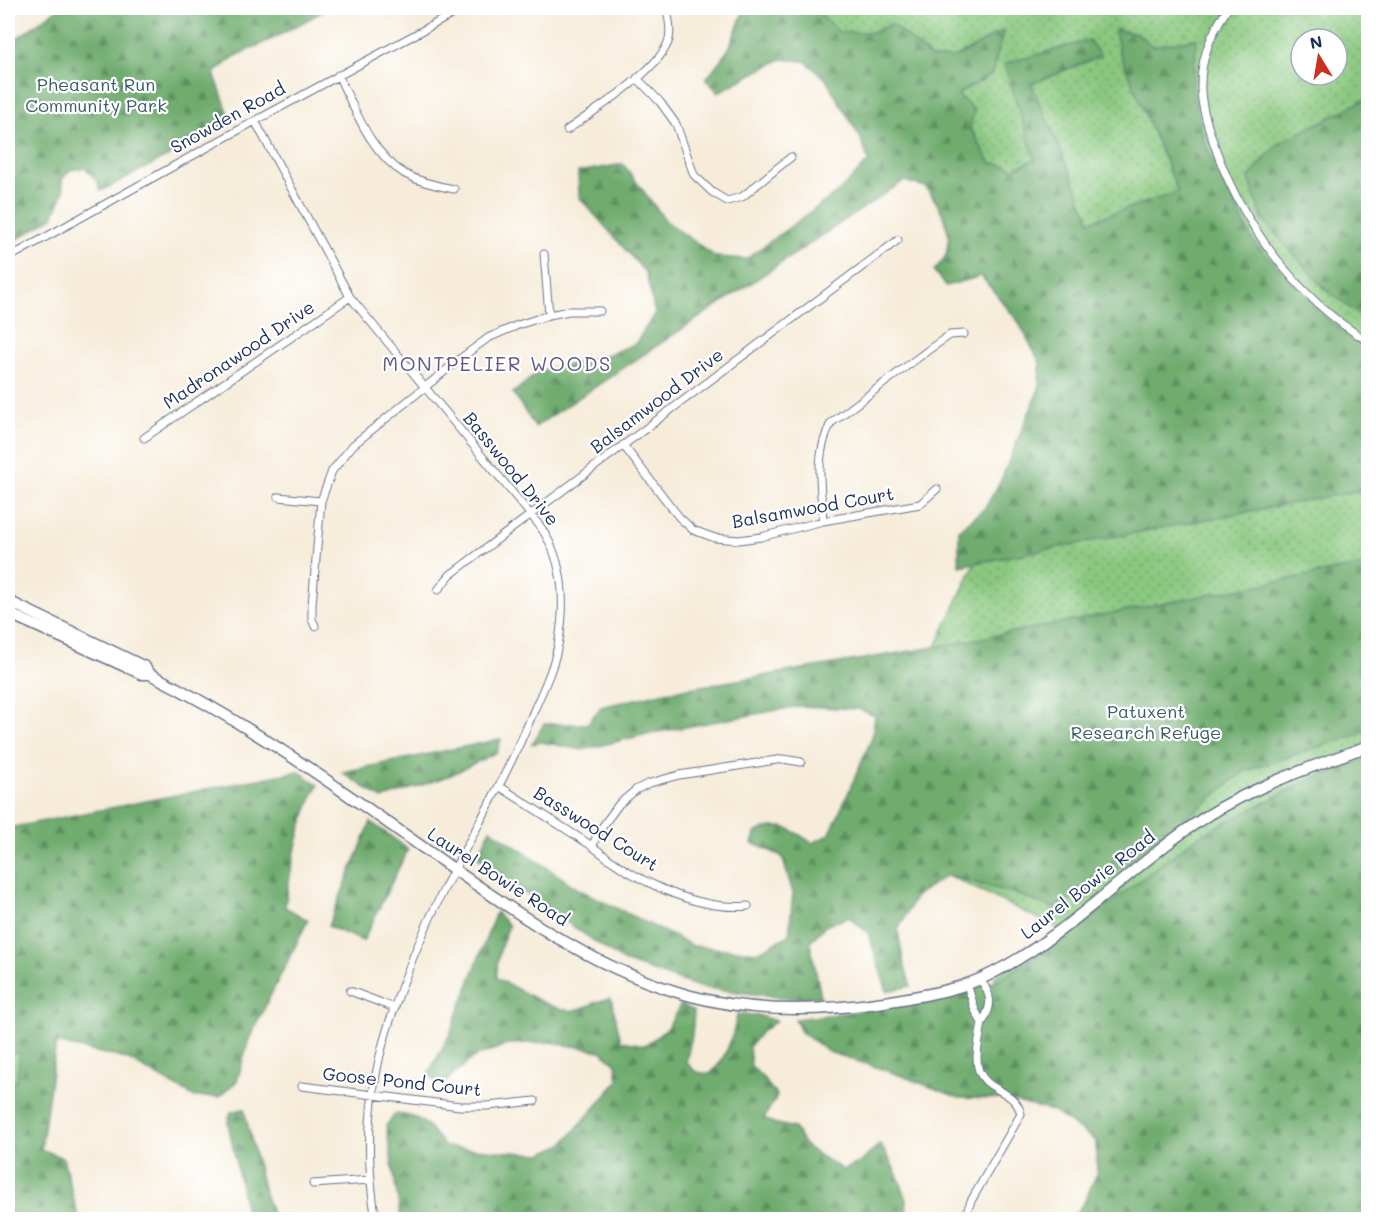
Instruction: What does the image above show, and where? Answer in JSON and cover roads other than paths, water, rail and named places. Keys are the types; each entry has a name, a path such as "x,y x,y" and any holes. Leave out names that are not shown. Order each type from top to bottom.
{"main road":[{"name":"Laurel Bowie Road","path":"8,600 145,667 150,674"},
{"name":"Laurel Bowie Road","path":"8,613 142,674 150,674 205,702 262,736 333,784 533,924 598,960 630,975 693,997 766,1010 819,1010 904,998 980,979 1021,957 1063,930 1154,854 1188,828 1223,806 1270,783 1368,746"}],"street":[{"name":"Snowden Road","path":"8,258 338,75 450,10 464,8"},
{"path":"567,130 657,61 667,46 670,31 666,8"},
{"path":"1228,8 1210,40 1203,62 1200,84 1216,152 1244,211 1280,262 1335,319 1368,341"},
{"path":"338,75 371,137 394,165 405,174 428,184 454,189"},
{"path":"637,78 660,102 676,124 694,175 712,192 728,201 735,201 742,197 791,157"},
{"name":"Basswood Drive","path":"255,120 350,297 549,540 554,551 562,586 562,623 557,650 543,691 524,736 454,870 422,940 395,1008 381,1052 373,1095 370,1132 370,1180 376,1220"},
{"name":"Balsamwood Drive","path":"438,590 450,575 898,240"},
{"path":"544,254 549,315"},
{"name":"Madronawood Drive","path":"144,438 350,297"},
{"path":"315,626 312,619 312,605 321,501 332,471 342,456 488,338 518,325 569,310 600,311"},
{"path":"824,521 819,466 823,438 831,423 950,335 964,334"},
{"name":"Balsamwood Court","path":"623,444 679,518 693,530 705,535 739,540 761,537 824,521 921,504 937,489"},
{"path":"278,497 321,501"},
{"path":"592,846 600,830 619,804 637,789 650,783 783,759 801,762"},
{"name":"Basswood Court","path":"499,786 604,856 642,878 688,898 727,907 748,906"},
{"path":"964,1220 971,1201 1020,1114 1016,1101 985,1080 978,1069 982,1023 989,1012 990,1001 989,992 980,979"},
{"path":"967,984 975,1010 982,1023"},
{"path":"350,992 395,1008"},
{"name":"Goose Pond Court","path":"302,1086 475,1106 535,1101"},
{"path":"313,1184 370,1180"}],"district":[{"name":"MONTPELIER WOODS","path":"497,364"}],"park label":[{"name":"Pheasant Run Community Park","path":"96,95"},
{"name":"Patuxent Research Refuge","path":"1146,722"}]}
